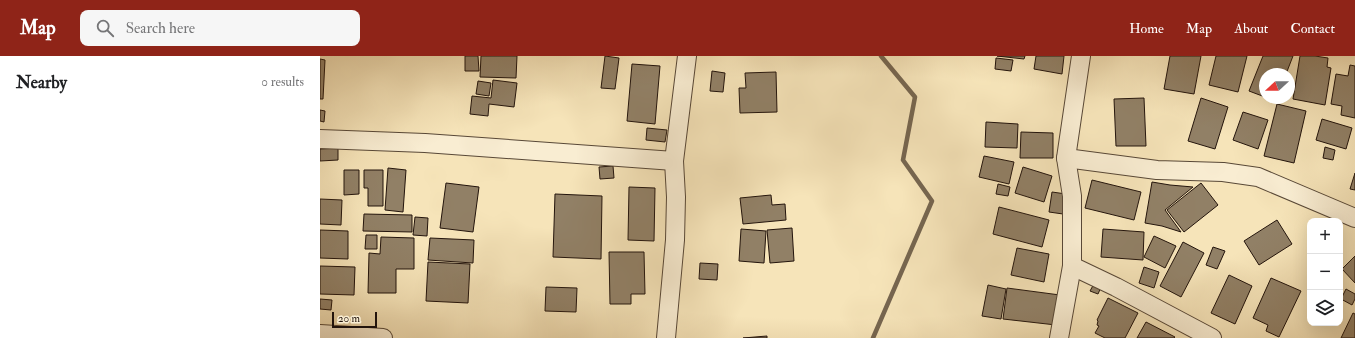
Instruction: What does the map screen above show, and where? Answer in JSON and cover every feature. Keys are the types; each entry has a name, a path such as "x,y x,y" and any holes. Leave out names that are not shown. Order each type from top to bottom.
{"street":[{"path":"666,338 675,240 676,197 674,161 688,56"},
{"path":"1059,338 1072,266 1072,196 1066,158 1081,56"},
{"path":"320,140 425,142 674,161"},
{"path":"1066,158 1157,170 1224,172 1258,177 1355,218"},
{"path":"1072,266 1116,287 1212,338"},
{"path":"320,334 383,338"}],"building":[{"path":"465,56 478,56 479,71 465,71"},
{"path":"481,56 517,56 516,78 480,77"},
{"path":"605,56 619,58 615,89 601,88"},
{"path":"997,56 1025,56 1024,59"},
{"path":"1036,56 1064,56 1062,74 1034,69"},
{"path":"1170,56 1201,56 1194,94 1164,89"},
{"path":"1216,56 1247,56 1238,92 1209,85"},
{"path":"1263,56 1293,56 1288,68 1259,68 1259,95 1249,91"},
{"path":"1300,56 1328,58 1327,67 1331,68 1325,105 1295,99 1295,87"},
{"path":"996,58 1013,60 1011,71 995,69"},
{"path":"320,59 325,60 323,99 320,99"},
{"path":"632,64 660,66 655,124 627,121"},
{"path":"1350,65 1355,66 1355,118 1341,115 1342,106 1331,104 1336,74 1348,76"},
{"path":"712,71 725,73 723,92 710,91"},
{"path":"776,72 777,112 740,113 739,88 746,88 745,73"},
{"path":"493,80 517,83 514,107 489,104 488,116 470,114 472,96 491,98"},
{"path":"478,81 491,83 489,96 476,94"},
{"path":"1144,98 1146,146 1116,146 1114,99"},
{"path":"1201,98 1228,107 1215,149 1188,141"},
{"path":"1277,104 1306,111 1294,163 1264,156"},
{"path":"320,110 325,111 324,122 320,121"},
{"path":"1243,112 1268,120 1258,149 1233,140"},
{"path":"1322,119 1352,128 1346,149 1316,140"},
{"path":"986,122 1018,124 1017,148 985,147"},
{"path":"647,128 667,130 665,142 646,140"},
{"path":"1021,132 1053,133 1053,158 1020,158"},
{"path":"1325,147 1335,150 1333,160 1323,158"},
{"path":"338,148 338,160 320,161 320,149"},
{"path":"984,156 1014,162 1009,184 979,177"},
{"path":"613,166 614,178 600,179 599,167"},
{"path":"1023,167 1052,176 1044,202 1015,193"},
{"path":"388,168 406,170 403,212 385,210"},
{"path":"344,170 359,170 359,194 344,195"},
{"path":"364,170 383,170 383,206 368,206 368,188 364,188"},
{"path":"1355,173 1355,190 1350,189"},
{"path":"1092,180 1141,192 1134,220 1085,208"},
{"path":"1152,182 1193,187 1165,210 1181,232 1162,226 1145,223"},
{"path":"446,183 479,187 473,232 440,228"},
{"path":"1201,183 1218,205 1184,232 1167,210"},
{"path":"998,184 1010,187 1008,196 996,194"},
{"path":"629,187 655,188 654,241 628,240"},
{"path":"1052,192 1066,194 1063,214 1049,212"},
{"path":"555,194 602,196 601,259 553,257"},
{"path":"771,195 772,205 785,204 786,220 743,224 740,198"},
{"path":"320,199 342,200 341,225 320,224"},
{"path":"999,207 1049,220 1042,247 993,234"},
{"path":"364,214 412,215 412,232 363,231"},
{"path":"415,217 428,218 427,236 413,235"},
{"path":"1277,220 1292,244 1259,265 1244,241"},
{"path":"792,228 794,261 770,263 767,230"},
{"path":"741,229 766,231 764,263 739,261"},
{"path":"1103,229 1144,232 1143,260 1101,257"},
{"path":"320,230 348,231 348,259 320,258"},
{"path":"366,235 377,235 377,249 365,249"},
{"path":"1154,236 1176,246 1165,268 1144,257"},
{"path":"381,237 414,238 414,269 396,269 396,293 368,293 369,253 380,254"},
{"path":"430,238 474,240 473,263 428,260"},
{"path":"1183,242 1204,253 1181,297 1160,286"},
{"path":"1213,247 1225,251 1217,269 1206,265"},
{"path":"1017,248 1049,254 1044,282 1011,275"},
{"path":"609,252 644,252 645,294 631,294 631,304 610,304"},
{"path":"1355,256 1355,283 1343,270 1343,268"},
{"path":"428,262 470,264 468,303 426,301"},
{"path":"700,263 718,264 717,280 699,279"},
{"path":"320,266 355,267 354,295 320,294"},
{"path":"1144,267 1159,272 1154,288 1139,283"},
{"path":"1229,275 1252,286 1235,324 1211,313"},
{"path":"1271,278 1301,291 1279,337 1266,331 1268,325 1253,318"},
{"path":"1095,282 1102,285 1098,294 1090,291"},
{"path":"988,285 1006,289 1001,319 982,316"},
{"path":"546,287 577,288 576,312 545,311"},
{"path":"1007,288 1060,295 1056,325 1003,319"},
{"path":"1346,289 1355,294 1355,299 1352,305 1343,300 1343,295"},
{"path":"1108,298 1138,313 1125,338 1105,338 1095,333 1099,326 1097,325 1097,320"},
{"path":"320,299 332,300 331,310 320,309"},
{"path":"1353,313 1355,314 1355,338 1341,338"},
{"path":"1146,322 1175,337 1137,338"},
{"path":"767,336 767,338 743,338"}],"waterway":[{"path":"873,338 932,201 903,160 915,97 881,56"}]}
